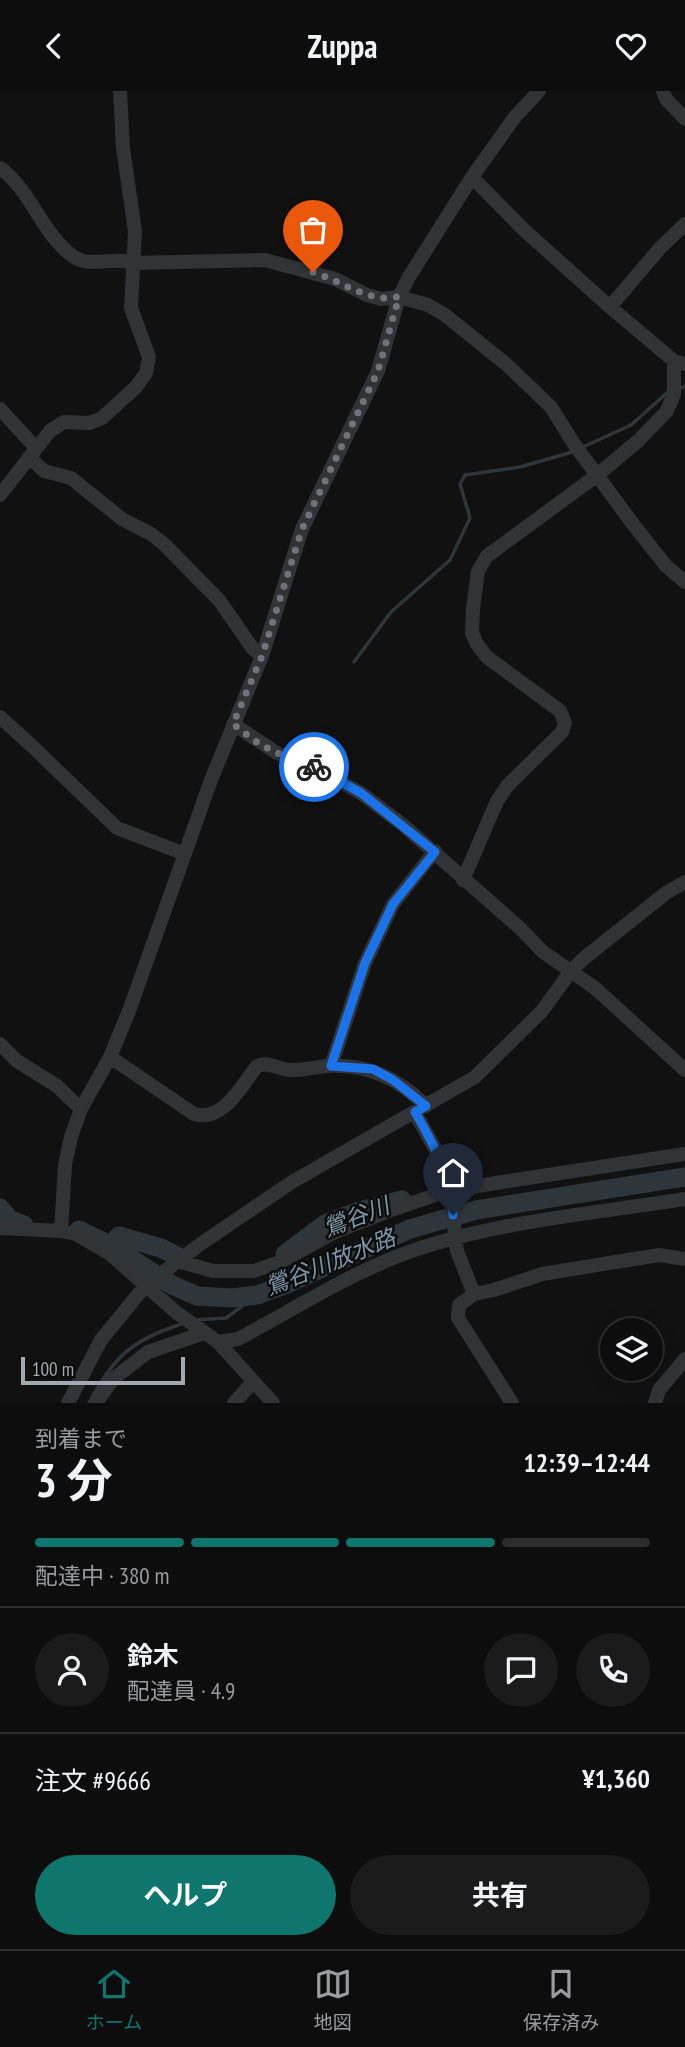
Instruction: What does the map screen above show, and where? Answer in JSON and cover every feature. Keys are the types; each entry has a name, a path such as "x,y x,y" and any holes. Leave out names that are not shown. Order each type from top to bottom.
{"street":[{"path":"0,495 50,431 64,422 90,423 102,418 136,387 146,373 149,357 131,308 135,231 122,148 120,91"},
{"path":"61,1230 65,1165 81,1109 110,1057 129,1011 233,724 262,656 302,529 378,371 399,297 472,177 514,118 540,91"},
{"path":"663,91 666,99 685,119"},
{"path":"0,168 23,190 45,223 76,259 125,260 133,263 265,260 335,279 381,299 399,297 428,305 445,315 506,364 551,407 596,476 666,566 685,582"},
{"path":"463,880 497,801 508,785 562,732 565,723 560,711 487,657 477,644 472,633 478,571 487,556 596,476 638,441 667,411 679,362 610,307 523,229 472,177"},
{"path":"610,307 660,248 685,224"},
{"path":"0,409 44,471 71,478 122,519 164,544 219,600 253,649 262,656"},
{"path":"0,717 117,828 185,854"},
{"path":"233,724 258,743 277,753 303,761 361,793 435,852 463,880 521,929 543,953 595,988 685,1070"},
{"path":"331,1066 365,963 393,904 435,852"},
{"path":"68,1403 100,1340 148,1283 292,1182 475,1077 542,1011 583,959 655,901 685,882"},
{"path":"0,1044 17,1061 57,1086 81,1109"},
{"path":"110,1057 202,1117 222,1110 257,1066 266,1063 288,1070 331,1066 373,1069 393,1080 421,1109 443,1163 451,1193 455,1237 461,1262 474,1294"},
{"path":"175,1264 213,1271 254,1271 280,1262 354,1225 451,1193 685,1154"},
{"path":"218,1342 238,1339 347,1278 400,1255 455,1237 685,1199"},
{"path":"0,1228 61,1230 86,1238 148,1283 193,1325 218,1342 273,1403"},
{"path":"512,1403 458,1318 459,1305 474,1294 542,1274 659,1255 685,1259"},
{"path":"96,1403 113,1379 148,1352 193,1325"},
{"path":"655,1403 659,1390 685,1359"},
{"path":"234,1403 253,1382"}],"waterway":[{"path":"676,389 685,387"},
{"path":"583,447 631,425 669,391"},
{"path":"354,662 391,612 450,560 470,518 460,484 465,475 520,467 576,451"},
{"name":"鶯谷川放水路","path":"79,1230 110,1245 172,1285 197,1296 232,1298 257,1295 282,1286 410,1229 476,1210 685,1177"},
{"name":"鶯谷川","path":"285,1254 325,1224 356,1212 402,1200"},
{"name":"鶯谷川","path":"0,1208 10,1220 24,1225"},
{"name":"鶯谷川","path":"110,1245 119,1236 161,1248 177,1256"},
{"path":"193,1320 226,1318 257,1295"},
{"path":"89,1403 107,1373 126,1352 150,1336 182,1324"}],"way so far":[{"path":"313,272 335,279 367,295 381,299 399,297 378,371 302,529 262,656 233,724 258,743 314,767"}],"route":[{"path":"314,767 361,793 435,852 393,904 365,963 331,1066 373,1069 419,1098 426,1106 415,1112 443,1163 453,1215"}]}
